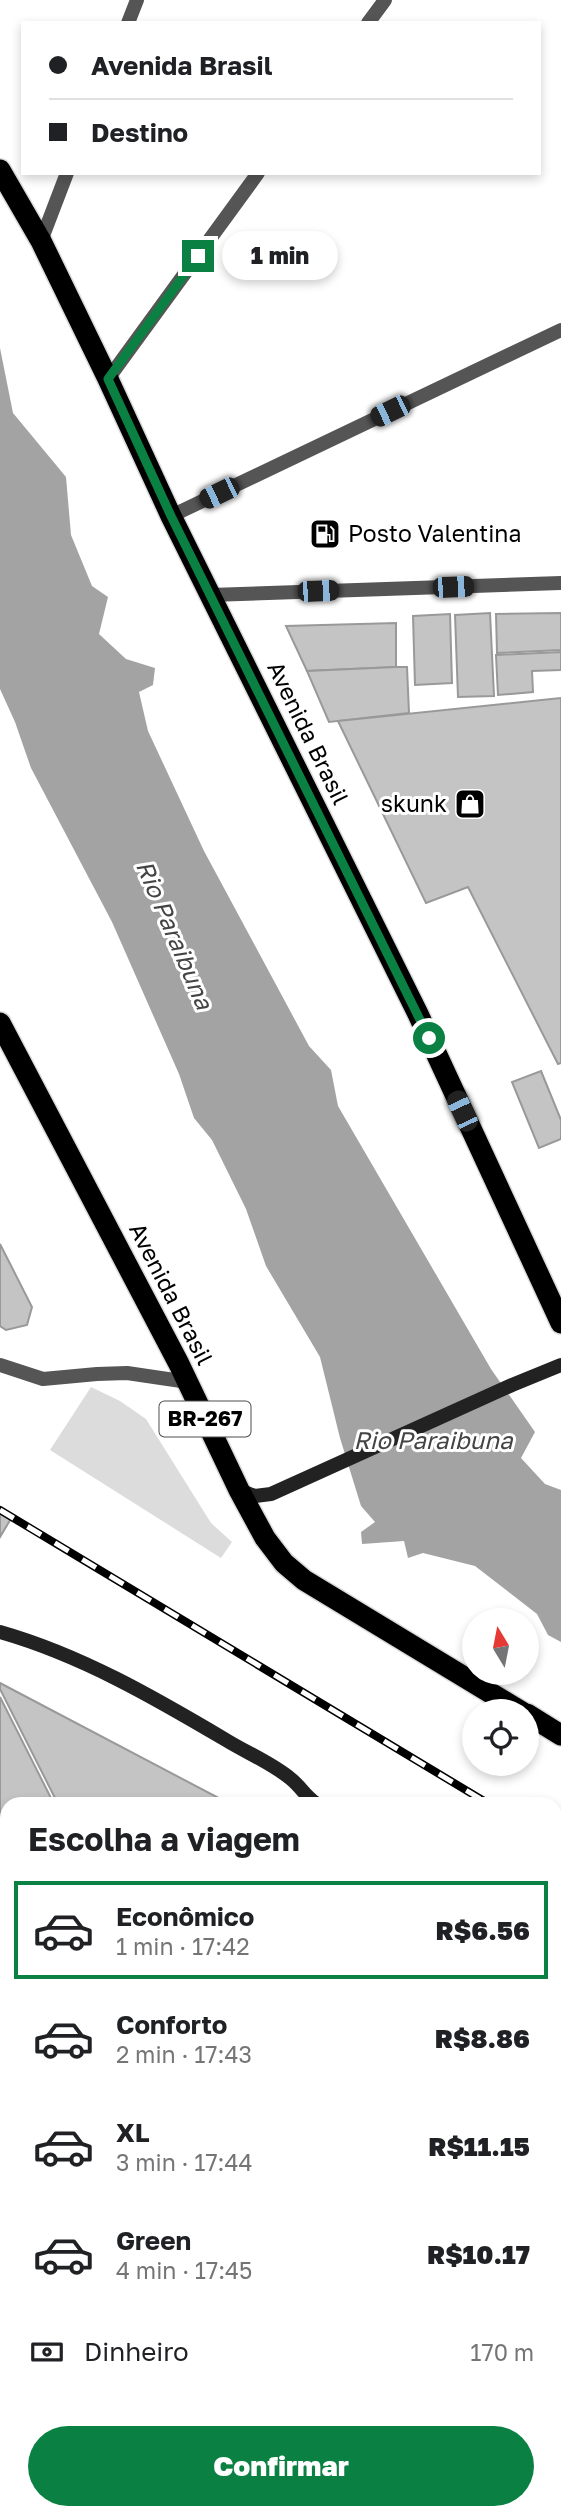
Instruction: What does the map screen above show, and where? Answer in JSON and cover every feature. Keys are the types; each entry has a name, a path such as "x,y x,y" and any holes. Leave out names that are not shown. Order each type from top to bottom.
{"highway":[{"name":"Avenida Brasil","path":"0,170 41,241 171,516 418,1014 561,1323"},
{"name":"Avenida Brasil","path":"0,1023 188,1382 265,1538 284,1563 304,1580 502,1699"},
{"name":"Avenida Brasil","path":"539,1722 561,1735"}],"main road":[{"path":"239,1490 255,1496 271,1494 561,1365"},
{"path":"0,1632 31,1641 96,1669 168,1706 291,1779 307,1797"}],"street":[{"path":"129,21 137,0"},
{"path":"369,21 385,0"},
{"path":"41,241 66,175"},
{"path":"108,379 257,175"},
{"path":"171,516 561,330"},
{"path":"210,595 561,583"},
{"path":"0,1365 43,1380 127,1373 188,1382"}],"shaded area":[{"path":"91,1387 120,1401 146,1419 211,1523 232,1542 221,1558 50,1450"}],"water":[{"name":"Rio Paraibuna","path":"0,348 13,413 66,477 71,535 92,586 108,597 99,634 126,659 155,668 153,685 139,692 148,731 204,851 309,1046 331,1070 338,1106 491,1369 535,1432 521,1458 545,1484 561,1490 561,1642 548,1635 539,1618 539,1608 529,1608 475,1566 423,1553 408,1558 404,1541 362,1544 361,1532 375,1522 361,1506 340,1438 320,1357 266,1266 246,1209 212,1140 194,1118 179,1074 112,922 31,768 0,689"}],"building":[{"path":"490,613 494,696 458,697 455,615"},
{"path":"561,613 561,650 497,653 496,614"},
{"path":"450,614 452,683 415,685 413,616"},
{"path":"396,623 396,667 307,671 286,626"},
{"path":"561,652 561,670 532,671 533,692 498,695 496,655"},
{"path":"407,667 409,713 329,722 307,671"},
{"name":"skunk","path":"561,698 561,1063 558,1064 468,887 426,903 338,721"},
{"path":"541,1071 561,1120 561,1139 539,1148 512,1082"},
{"path":"0,1244 32,1307 27,1325 6,1330 0,1326"},
{"path":"0,1511 12,1517 0,1537"},
{"path":"0,1683 217,1797 54,1797 0,1689"},
{"path":"0,1697 50,1797 0,1797"}],"railway":[{"path":"0,1510 477,1797"}],"place":[{"name":"Posto Valentina","path":"325,534"},
{"name":"skunk","path":"470,804"}],"route":[{"path":"198,256 108,379 171,516 429,1038"}]}
